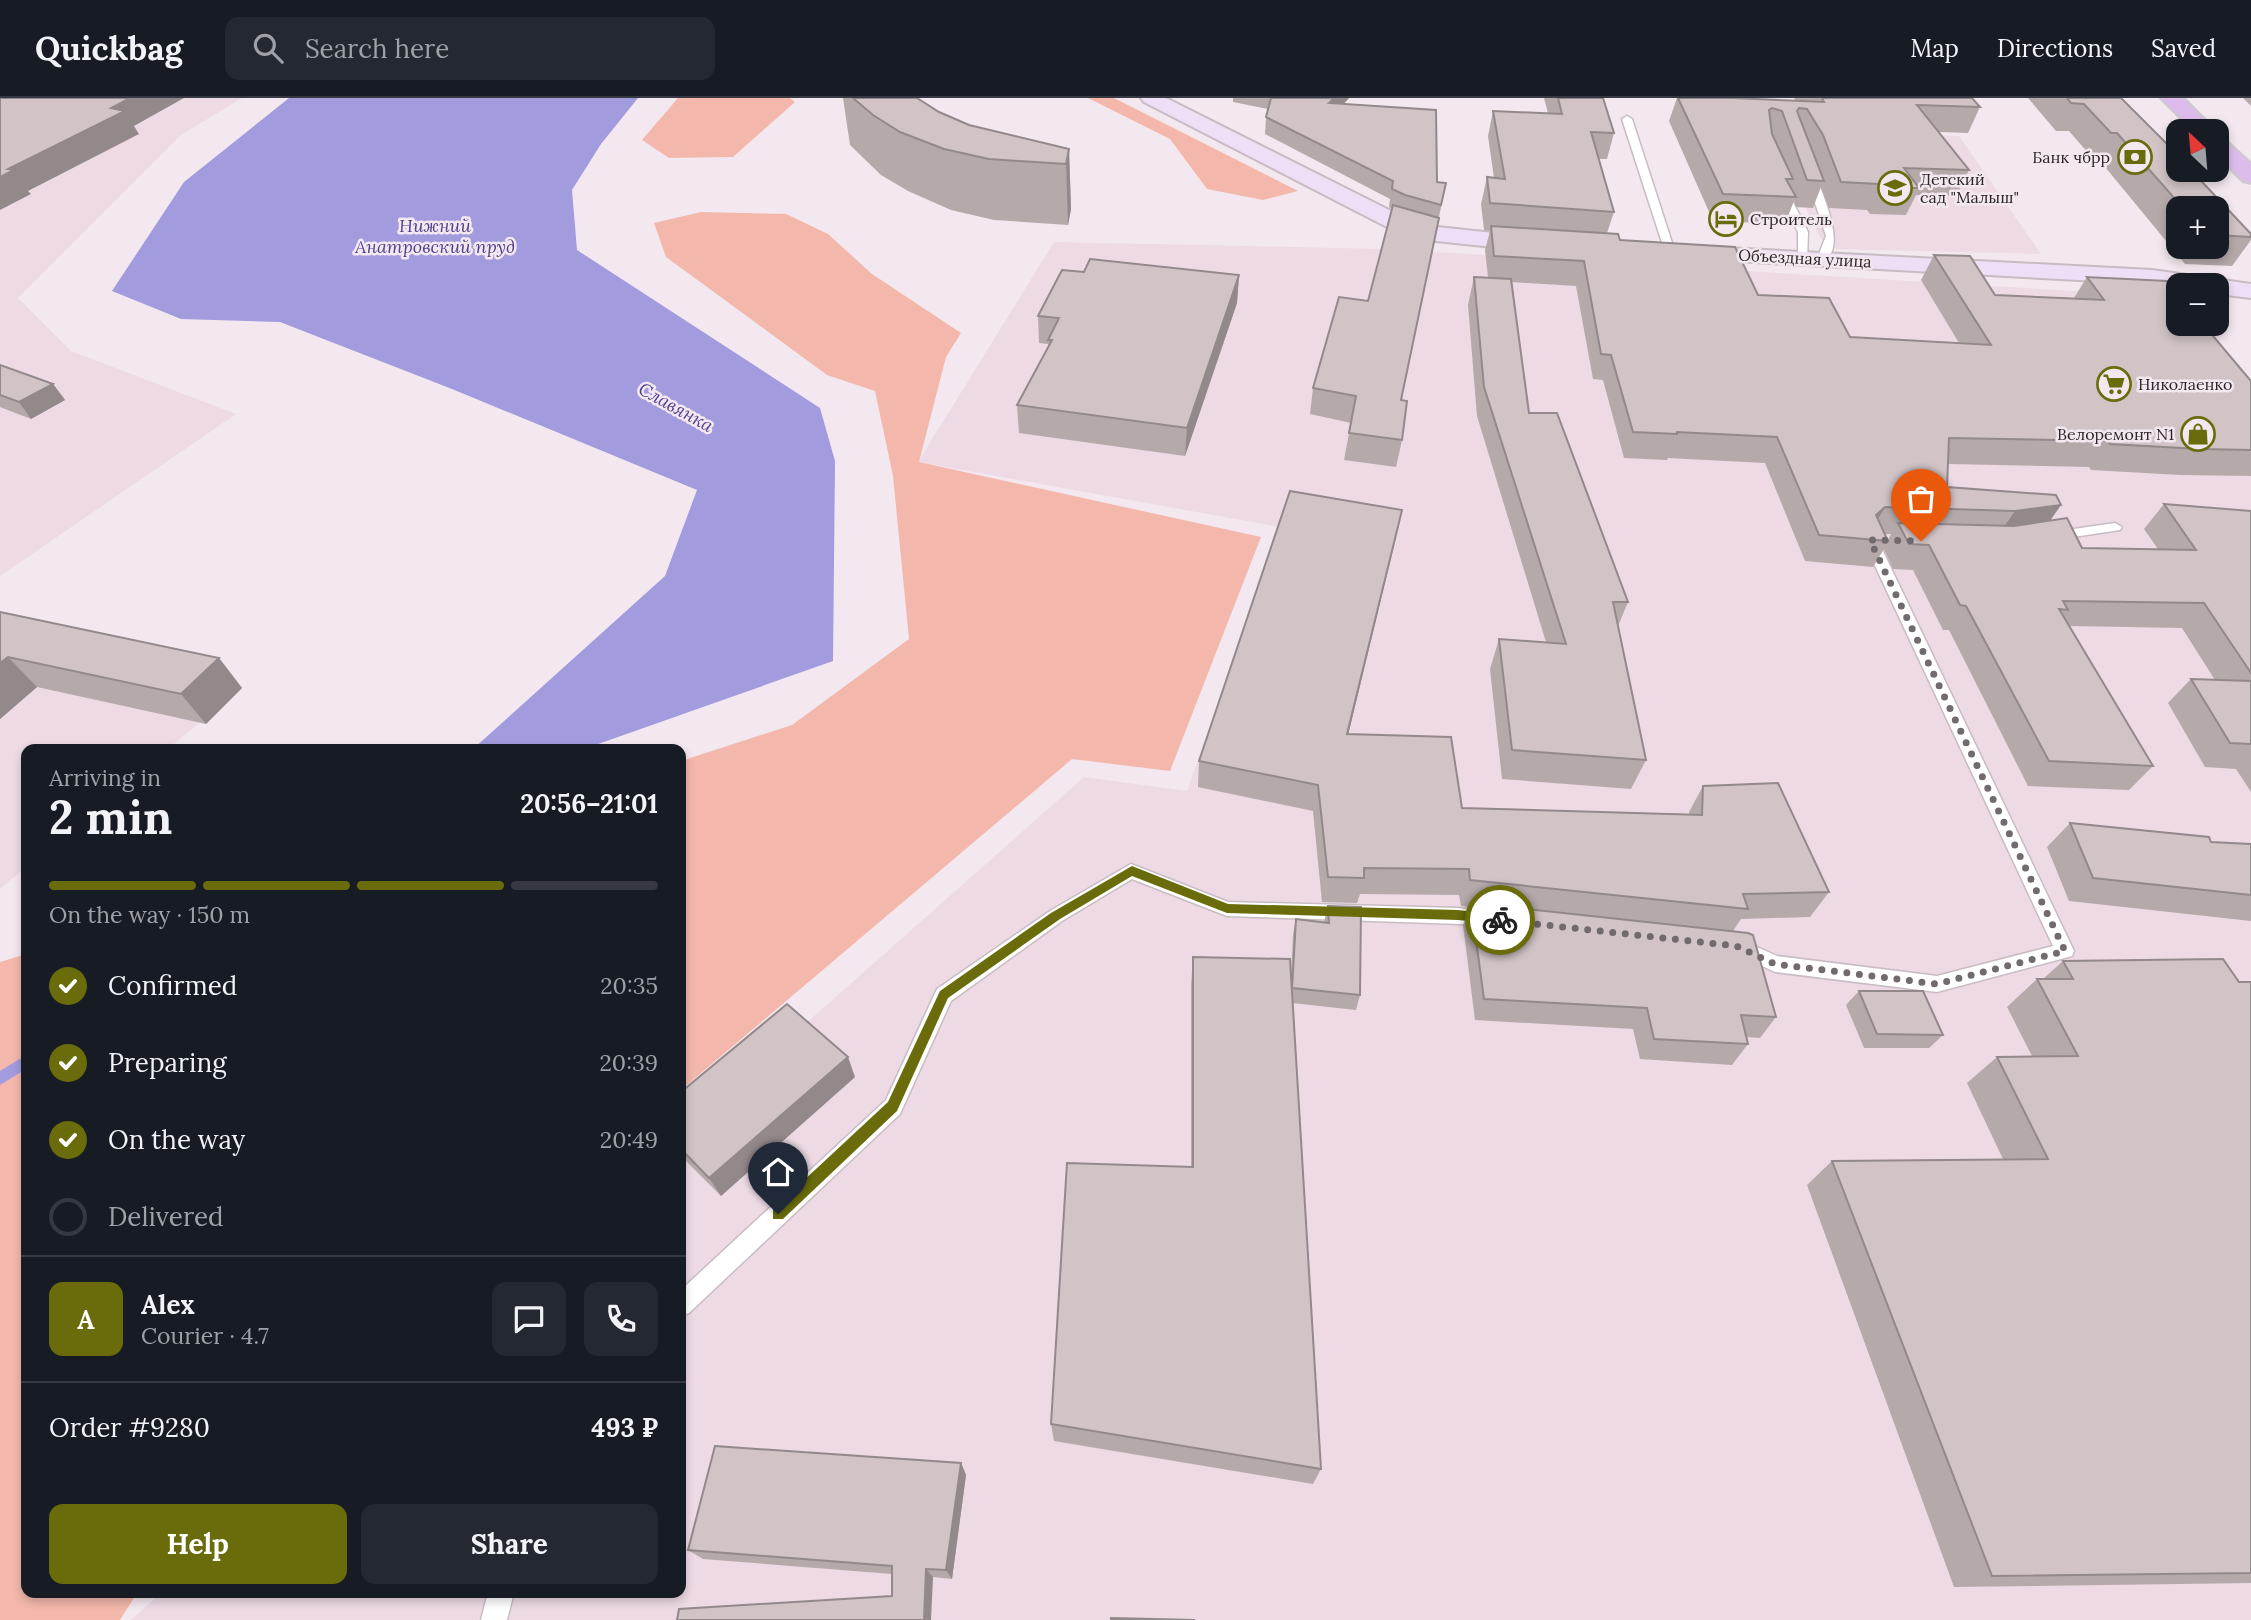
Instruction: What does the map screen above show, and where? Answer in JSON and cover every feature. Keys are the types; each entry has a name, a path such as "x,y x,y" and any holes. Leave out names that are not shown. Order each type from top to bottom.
{"main road":[{"path":"1151,98 1393,221 1436,234 1512,244 1559,246"},
{"path":"2171,98 2193,119"},
{"path":"2230,156 2251,176"},
{"name":"Объездная улица","path":"1642,250 2152,277 2247,288"}],"lane":[{"path":"1627,119 1670,252"},
{"path":"1779,183 1813,258 1831,236 1805,162"},
{"path":"2036,538 2115,527"},
{"path":"1723,944 1736,946 1775,964 1937,984 2065,951 1870,540 1896,541"},
{"path":"686,1300 893,1107 944,995 1056,916 1132,871 1227,909 1458,915 1514,921"},
{"path":"494,1620 500,1598"}],"shaded area":[{"path":"0,98 242,98 181,135 18,298 71,351 236,414 0,576"},
{"path":"678,98 790,98 795,102 733,157 669,158 642,140"},
{"path":"1088,98 1114,98 1298,191 1263,200 1207,189 1170,139"},
{"name":"Детский сад \"Малыш\"","path":"1767,129 1959,136 2041,254 1836,249 1821,239"},
{"path":"701,212 786,214 828,234 872,274 961,333 946,357 919,462 1261,537 1170,771 1072,759 686,1086 686,759 792,725 909,639 893,476 875,391 827,375 666,257 654,223"},
{"path":"1054,242 1385,249 2166,297 2166,336 2190,336 2251,404 2251,1620 131,1620 155,1598 686,1598 686,1130 1084,777 1187,791 1280,527 918,462"},
{"path":"0,629 236,692 174,744 21,744 21,871 0,889"},
{"path":"21,956 21,1598 134,1598 120,1620 0,1620 0,962"}],"water":[{"name":"Нижний Анатровский пруд","path":"289,98 638,98 601,144 572,190 577,250 820,408 835,461 833,661 598,744 479,744 665,576 697,490 452,389 280,322 181,319 112,291 184,182"}],"building":[{"path":"0,98 130,98 111,108 125,111 8,169 14,170 0,177"},
{"path":"853,98 917,98 939,112 969,125 1069,149 1066,164 989,159 944,149 900,132"},
{"path":"1271,98 1334,98 1329,103 1436,110 1437,182 1446,183 1441,205 1392,189 1393,181 1266,117"},
{"path":"1558,98 1603,98 1614,133 1591,132 1614,212 1490,203 1487,177 1505,179 1493,111 1562,114"},
{"path":"1678,98 1824,102 1822,98 1972,98 1980,107 1917,105 1969,170 1904,168 1919,188 1882,188 1879,184 1841,182 1823,135 1807,109 1799,108 1797,111 1824,181 1807,180 1782,111 1772,108 1769,110 1772,134 1793,179 1786,179 1796,197 1723,194"},
{"path":"2067,98 2121,98 2166,143 2166,182 2202,182 2215,196 2172,196 2117,133 2111,133 2084,104 2071,103"},
{"path":"1393,205 1439,218 1401,400 1407,401 1402,440 1349,433 1356,396 1313,388 1339,297 1368,301"},
{"path":"2229,211 2251,234 2251,237 2229,236"},
{"path":"1491,226 1618,234 1620,240 1735,247 1758,295 1829,298 1850,337 1991,345 1934,255 1970,256 1995,295 2104,300 2087,277 2166,281 2166,336 2213,336 2251,381 2251,450 2110,444 2108,441 1949,438 1947,487 2056,495 2061,505 2015,511 1885,507 1876,515 1888,541 1819,535 1777,437 1633,432 1611,355 1601,354 1584,261 1494,256"},
{"path":"1090,259 1239,275 1187,428 1017,405 1052,340 1048,340 1059,318 1038,316 1062,270 1084,272"},
{"path":"1474,277 1511,279 1529,413 1557,413 1628,602 1613,602 1646,760 1512,750 1499,639 1566,644 1484,387"},
{"path":"0,365 53,384 19,402 0,395"},
{"path":"1290,491 1402,510 1347,734 1451,737 1462,808 1702,815 1703,786 1778,783 1829,892 1743,894 1748,909 1470,880 1469,869 1364,868 1364,878 1328,877 1318,785 1199,761"},
{"path":"2164,504 2251,511 2251,673 2204,603 2063,601 2068,610 2059,609 2153,766 2049,761 1966,606 1960,605 1929,545 1909,544 1898,523 2014,526 2067,518 2082,548 2196,550"},
{"path":"0,612 219,658 181,694 8,657 0,663"},
{"path":"2191,679 2251,681 2251,744 2230,743"},
{"path":"2070,823 2209,837 2211,842 2251,844 2251,895 2093,878"},
{"path":"1471,903 1748,933 1753,935 1776,1017 1741,1015 1748,1044 1654,1039 1647,1008 1484,999"},
{"path":"1328,906 1361,907 1360,995 1292,988 1296,919 1329,923"},
{"path":"1193,957 1290,959 1321,1469 1051,1424 1067,1163 1193,1167"},
{"path":"2223,959 2239,982 2251,982 2251,1573 1992,1576 1832,1161 2048,1159 1997,1057 2078,1056 2037,979 2073,979 2063,961"},
{"path":"1859,991 1923,991 1943,1035 1877,1034"},
{"path":"787,1004 848,1057 709,1178 686,1154 686,1088"},
{"path":"715,1446 961,1463 946,1570 926,1569 924,1620 677,1620 679,1609 892,1596 892,1566 688,1550"},
{"path":"1111,1618 1195,1620 1111,1620"}],"waterway":[{"name":"Славянка","path":"0,1079 21,1064"}],"way so far":[{"path":"1500,920 1736,946 1775,964 1937,984 2065,951 1870,540 1921,541"}],"place":[{"name":"Банк чбрр","path":"2135,157"},
{"name":"Детский сад \"Малыш\"","path":"1895,188"},
{"name":"Строитель","path":"1726,219"},
{"name":"Николаенко","path":"2114,384"},
{"name":"Велоремонт N1","path":"2198,434"}],"route":[{"path":"778,1214 893,1107 944,995 1056,916 1132,871 1227,909 1458,915 1500,920"}]}
